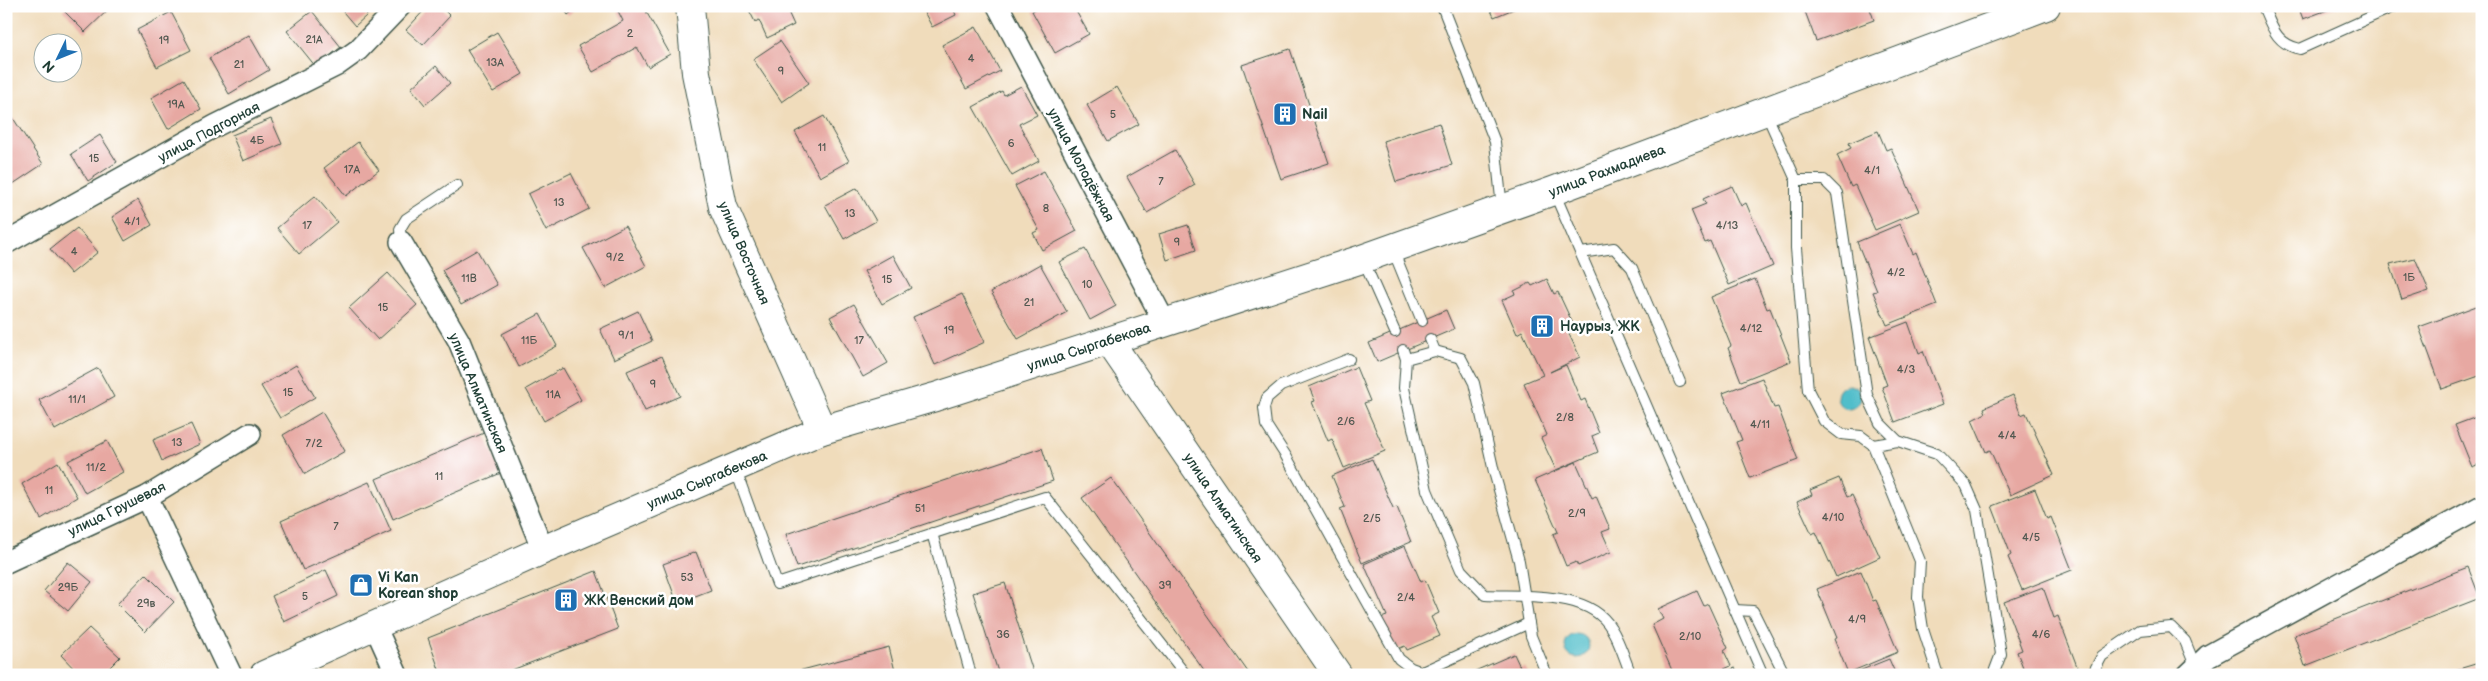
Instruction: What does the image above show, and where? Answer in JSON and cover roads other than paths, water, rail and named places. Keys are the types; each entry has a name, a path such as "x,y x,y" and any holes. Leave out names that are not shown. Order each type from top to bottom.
{"street":[{"name":"улица Подгорная","path":"6,243 215,126 338,65 358,50 400,6"},
{"name":"улица Восточная","path":"690,6 696,73 723,207 822,430"},
{"name":"улица Молодёжная","path":"998,6 1165,323"},
{"name":"улица Рахмадиева","path":"1165,323 1362,259 1554,191 2046,6"},
{"name":"улица Алматинская","path":"401,242 459,341 543,550"},
{"name":"улица Сыргабекова","path":"264,675 374,624 822,430 935,397 1165,323"},
{"name":"улица Алматинская","path":"1109,341 1331,670"},
{"name":"улица Грушевая","path":"6,562 147,497 250,434"},
{"path":"147,497 231,675"},
{"path":"2192,671 2208,656 2482,506"},
{"path":"374,624 397,675"}],"lane":[{"path":"1442,6 1495,142 1502,209"},
{"path":"2263,6 2274,32 2287,46 2300,49 2395,6"},
{"path":"1765,112 1796,180 1796,248 1808,390 1824,421 1841,434 1860,436 1873,445 1920,561 1918,598 1923,629 1937,672 1940,675"},
{"path":"1796,180 1824,180 1837,193 1867,395 1880,423 1898,441 1937,454 1966,485 1970,493 1976,510 2001,654 1993,675"},
{"path":"401,242 400,229 406,219 457,185"},
{"path":"1554,191 1763,675"},
{"path":"1392,248 1422,321"},
{"path":"1580,253 1614,248 1632,268 1680,382"},
{"path":"1362,259 1395,332"},
{"path":"1430,339 1435,351"},
{"path":"1547,675 1531,636 1525,597 1519,560 1494,472 1474,383 1461,358 1435,351 1404,355 1404,388 1428,490 1461,570 1485,595 1525,597 1571,600 1592,607 1611,627 1632,675"},
{"path":"1349,359 1281,386 1271,393 1264,408 1265,420 1400,659 1412,672 1422,672 1529,623"},
{"path":"1873,445 1898,441"},
{"path":"735,468 777,584 1045,496 1186,675"},
{"path":"932,533 971,675"},
{"path":"1735,610 1753,611 1785,675"},
{"path":"2092,675 2102,656 2140,630 2171,627 2184,641 2192,671"}],"water":[{"path":"1849,385 1854,386 1860,392 1860,402 1854,408 1849,409 1844,408 1838,402 1837,397 1838,392 1844,386"},
{"path":"1577,634 1585,638 1589,646 1585,654 1577,658 1569,654 1565,646 1569,638"}],"place":[{"name":"Nail","path":"1285,114"},
{"name":"Наурыз, ЖК","path":"1542,326"},
{"name":"Vi Kan Korean shop","path":"361,585"},
{"name":"ЖК Венский дом","path":"566,600"}]}
